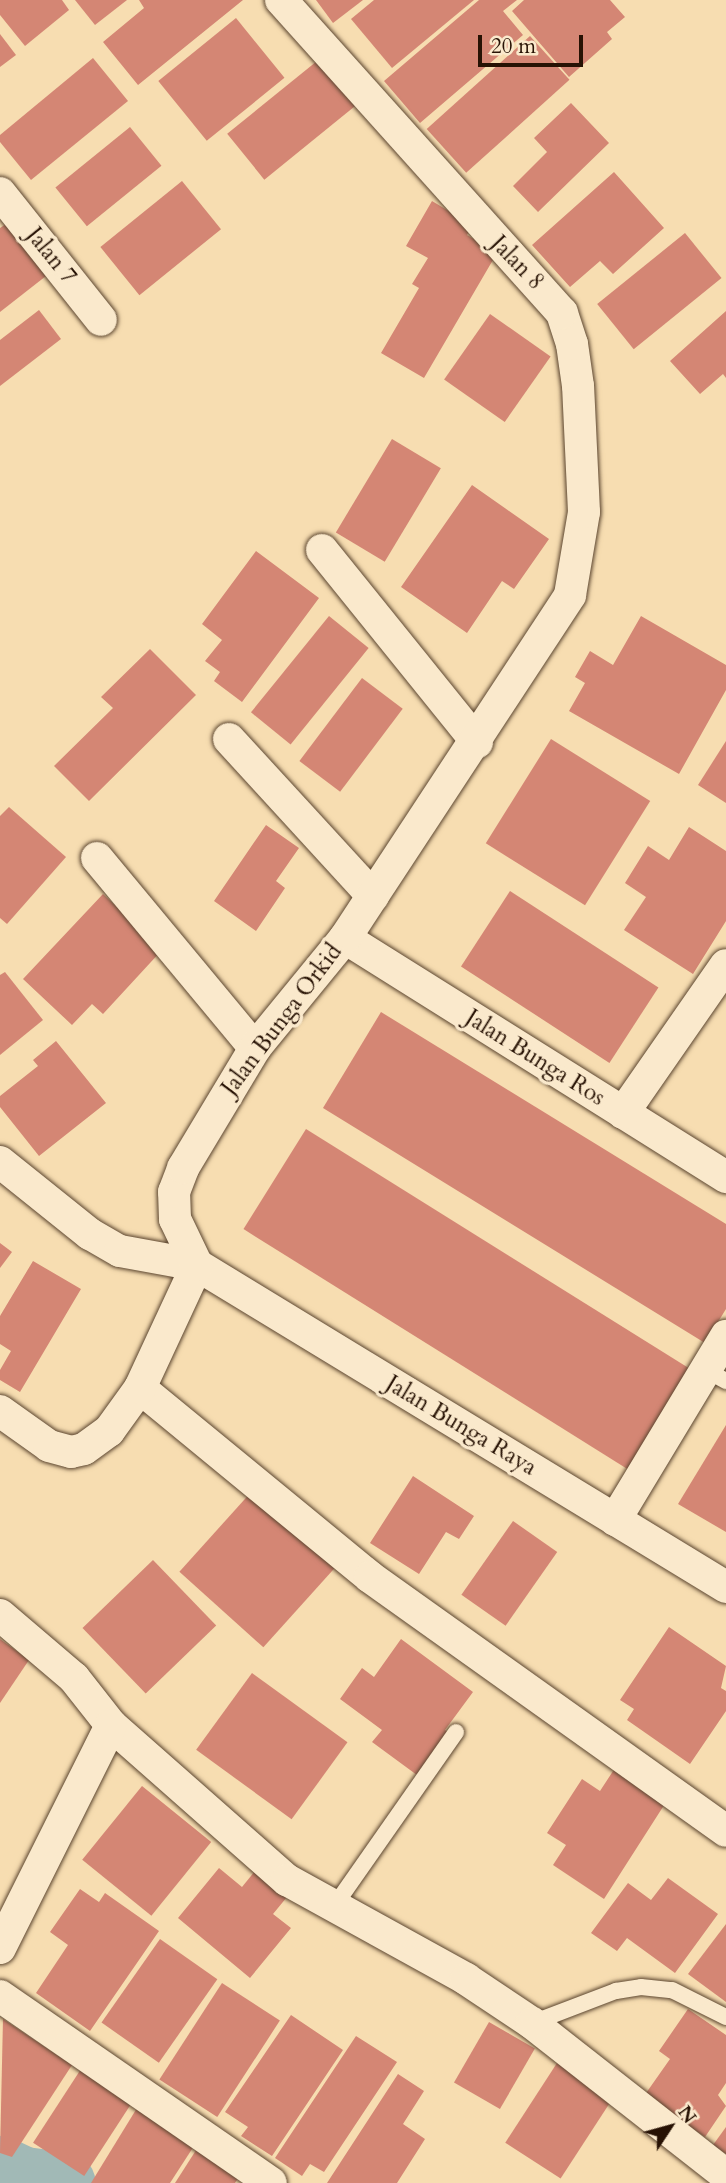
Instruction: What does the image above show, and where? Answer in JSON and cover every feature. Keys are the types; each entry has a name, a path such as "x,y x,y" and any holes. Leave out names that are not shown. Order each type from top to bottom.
{"street":[{"name":"Jalan 8","path":"281,0 562,313 572,344 578,386 584,512 570,595"},
{"name":"Jalan 7","path":"0,193 101,320"},
{"path":"322,550 477,742"},
{"name":"Jalan Bunga Orkid","path":"197,1265 175,1219 174,1192 211,1117 255,1048 345,938 477,742 570,595"},
{"path":"229,738 373,896"},
{"path":"97,858 255,1048"},
{"name":"Jalan Bunga Ros","path":"345,938 726,1177"},
{"path":"623,1113 726,965"},
{"path":"0,1163 90,1234 120,1251 197,1265 140,1388 109,1432 84,1449 71,1452 49,1447 0,1410"},
{"name":"Jalan Bunga Raya","path":"197,1265 726,1587"},
{"path":"615,1520 716,1376 726,1336"},
{"path":"140,1388 370,1577 726,1830"},
{"path":"0,1615 74,1678 111,1725 287,1880 467,1979 532,2023 726,2175"},
{"path":"0,1948 111,1725"},
{"path":"0,1996 266,2182"}],"lane":[{"path":"335,1905 456,1731"},
{"path":"532,2023 616,1991 641,1987 672,1990 726,2017"}],"building":[{"path":"0,0 62,0 69,10 25,46 0,15"},
{"path":"75,0 127,0 95,25"},
{"path":"139,0 243,0 138,85 103,42 144,8"},
{"path":"316,0 363,0 333,23"},
{"path":"374,0 474,0 392,68 351,19"},
{"path":"479,0 517,0 503,11 523,35 420,123 384,81"},
{"path":"524,0 610,0 625,17 607,32 612,39 569,77 512,11"},
{"path":"236,18 284,78 207,141 158,81"},
{"path":"0,34 16,55 0,67"},
{"path":"530,36 569,80 466,173 427,129"},
{"path":"322,57 359,103 264,180 227,134"},
{"path":"93,58 128,101 31,180 0,142 0,135"},
{"path":"571,103 609,143 538,212 513,186 547,152 534,138"},
{"path":"130,127 161,166 87,226 55,187"},
{"path":"614,172 664,228 613,274 600,261 570,287 532,245"},
{"path":"182,181 221,229 139,295 100,247"},
{"path":"432,201 472,225 467,235 497,253 424,378 381,353 419,288 412,284 428,258 406,246"},
{"path":"6,224 46,276 0,312 0,228"},
{"path":"685,233 722,278 634,349 597,304"},
{"path":"39,310 61,339 0,386 0,340"},
{"path":"726,311 726,378 723,374 700,394 670,361"},
{"path":"490,314 551,356 505,422 444,380"},
{"path":"392,439 441,468 385,562 336,532"},
{"path":"472,485 549,539 514,589 502,581 467,633 401,587"},
{"path":"256,551 319,598 242,702 214,681 220,672 205,661 222,640 202,624"},
{"path":"329,616 369,648 291,744 251,712"},
{"path":"641,616 726,665 726,690 679,774 569,711 585,683 575,677 590,651 613,665"},
{"path":"150,649 196,695 89,801 54,766 113,708 101,697"},
{"path":"362,678 403,709 340,792 299,761"},
{"path":"551,739 650,801 585,905 486,843"},
{"path":"726,741 726,803 698,785"},
{"path":"9,807 66,857 7,924 0,918 0,816"},
{"path":"266,825 299,848 276,881 285,888 256,931 214,901"},
{"path":"689,827 726,851 726,921 693,974 624,930 646,897 625,883 648,846 669,860"},
{"path":"510,891 658,987 609,1063 461,966"},
{"path":"103,894 162,950 103,1014 92,1004 72,1025 23,979"},
{"path":"5,972 43,1020 0,1055 0,975"},
{"path":"381,1012 726,1224 726,1309 705,1343 323,1108"},
{"path":"56,1041 106,1103 39,1156 0,1107 0,1096 38,1066 33,1060"},
{"path":"306,1129 699,1374 636,1474 243,1229"},
{"path":"0,1243 12,1252 0,1268"},
{"path":"33,1261 81,1289 20,1392 0,1380 0,1370 11,1351 0,1344 0,1316"},
{"path":"726,1425 726,1532 678,1504"},
{"path":"413,1476 474,1516 459,1539 446,1532 419,1574 370,1543"},
{"path":"253,1490 337,1566 263,1647 179,1572"},
{"path":"513,1521 557,1552 506,1626 461,1595"},
{"path":"153,1560 216,1625 146,1694 83,1628"},
{"path":"669,1627 726,1666 721,1688 726,1691 726,1711 690,1764 627,1720 634,1709 620,1700"},
{"path":"0,1639 29,1660 0,1703"},
{"path":"401,1639 473,1692 445,1730 452,1735 421,1778 372,1742 382,1730 340,1699 362,1668 374,1677"},
{"path":"252,1673 347,1742 292,1819 196,1750"},
{"path":"617,1765 668,1799 604,1899 553,1865 566,1845 547,1833 582,1779 600,1791"},
{"path":"142,1786 211,1842 151,1916 82,1860"},
{"path":"219,1868 242,1887 255,1871 287,1897 273,1914 291,1928 250,1978 178,1918"},
{"path":"668,1878 718,1914 675,1973 627,1938 617,1951 591,1933 628,1883 651,1900"},
{"path":"80,1889 99,1902 105,1893 159,1931 90,2031 36,1993 68,1945 50,1932"},
{"path":"726,1924 726,2002 688,1974"},
{"path":"160,1939 217,1979 159,2063 101,2023"},
{"path":"222,1983 280,2021 217,2117 159,2079"},
{"path":"688,2009 726,2035 726,2083 718,2095 726,2106 705,2137 644,2096 670,2059 659,2051"},
{"path":"291,2015 343,2050 272,2156 241,2136 248,2127 225,2112"},
{"path":"3,2019 72,2065 12,2157 0,2153"},
{"path":"489,2022 535,2048 500,2109 454,2083"},
{"path":"356,2036 397,2062 324,2172 310,2164 302,2176 275,2158"},
{"path":"557,2063 612,2099 561,2179 505,2143"},
{"path":"81,2069 132,2102 84,2176 33,2143"},
{"path":"398,2074 424,2091 403,2124 425,2139 397,2183 327,2183"},
{"path":"137,2108 194,2146 170,2183 91,2183"},
{"path":"726,2127 726,2154 713,2145"},
{"path":"200,2144 242,2172 235,2183 175,2183"}],"waterway":[{"path":"0,2167 24,2178 64,2183"}]}
